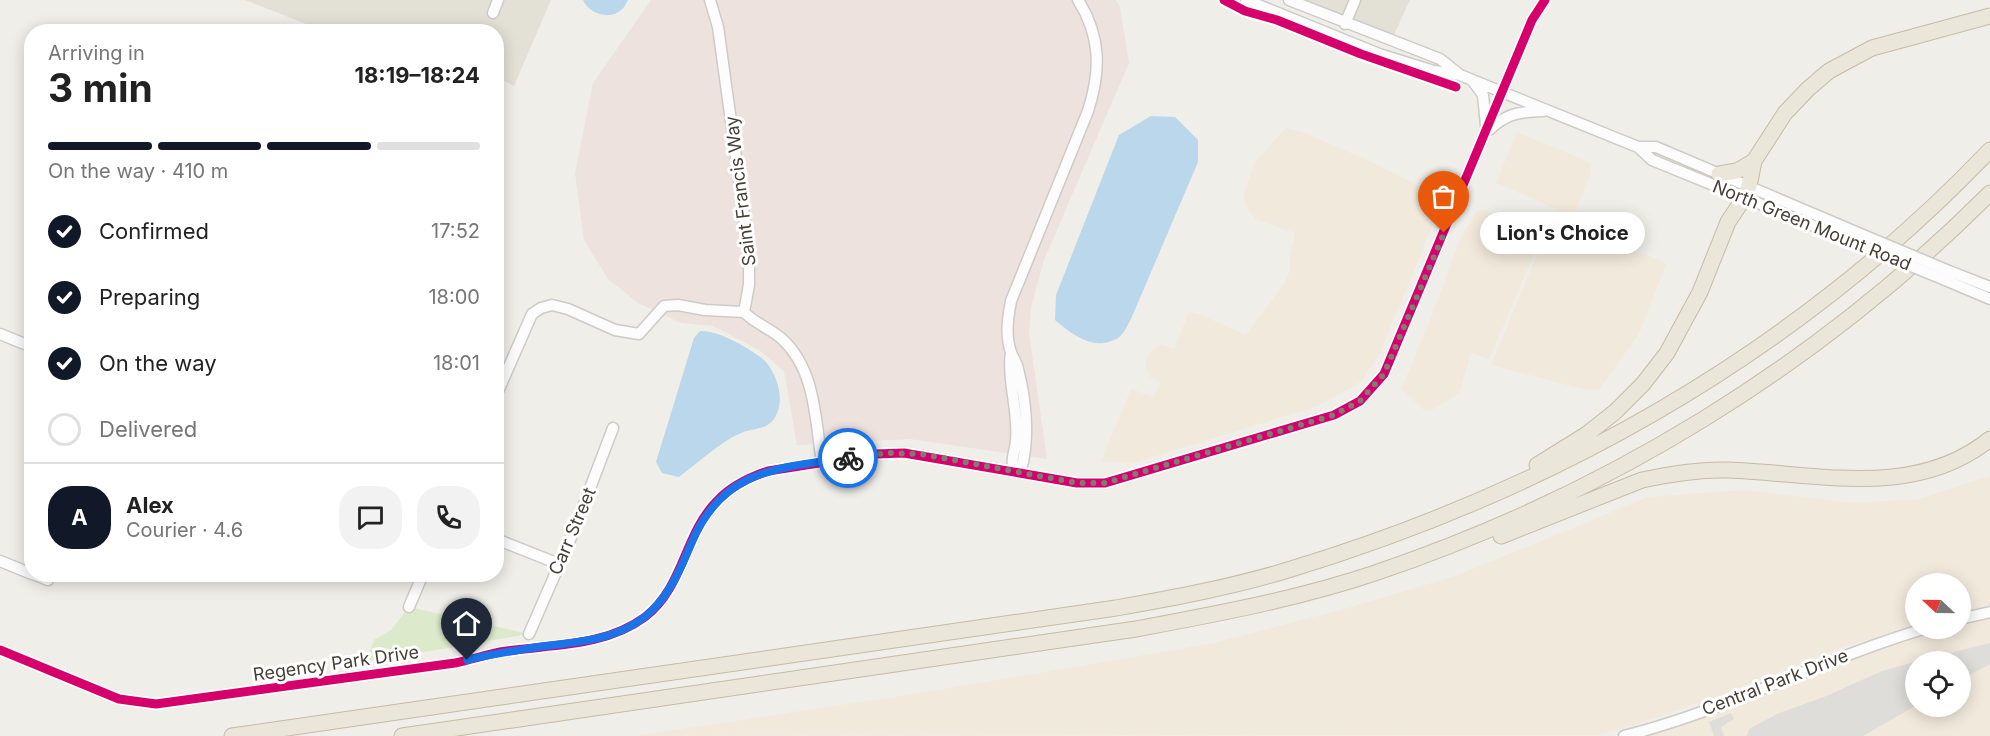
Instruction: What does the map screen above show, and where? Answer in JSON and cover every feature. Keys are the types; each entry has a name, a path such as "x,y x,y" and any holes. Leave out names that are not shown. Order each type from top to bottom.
{"highway":[{"path":"1425,522 1442,509 1552,457 1616,412 1642,384 1667,353 1701,292 1728,222 1746,192 1754,161 1785,114 1808,89 1829,71 1872,48 1990,16"},
{"path":"232,736 1162,600 1287,570 1442,518 1548,471 1626,430 1705,384 1794,323 1836,290 1931,208 1990,150"},
{"path":"1719,174 1737,171 1754,161"},
{"path":"402,736 1136,629 1254,605 1374,574 1464,540 1558,500 1711,416 1785,366 1855,313 1942,239 1990,193"},
{"path":"1374,574 1397,572 1507,534 1642,480 1665,475 1727,470 1859,480 1884,479 1936,468 1959,458 1990,439"}],"street":[{"path":"493,13 498,0"},
{"name":"Saint Francis Way","path":"710,0 718,27 749,249 749,285 744,312"},
{"path":"1016,472 1021,468 1023,462 1026,422 1018,366 1011,352 1008,329 1011,301 1088,111 1096,81 1098,53 1096,39 1078,0"},
{"name":"North Green Mount Road","path":"1246,0 1363,48 1434,71 1460,75 1503,92 1638,147 1652,160 1746,192 1947,275 1990,299"},
{"name":"North Green Mount Road","path":"1288,0 1440,59 1460,75"},
{"path":"1346,24 1355,0"},
{"name":"Regency Park Drive","path":"0,650 119,699 156,704 443,664 500,652 598,639 630,627 646,616 672,587 703,519 716,501 752,477 768,471 876,454 904,453 1086,484 1105,483 1334,415 1360,401 1384,374 1532,20 1545,0"},
{"path":"1472,80 1483,95 1486,110 1485,133"},
{"path":"1485,133 1501,119 1512,114 1524,111 1550,111"},
{"name":"North Green Mount Road","path":"1638,147 1656,147 1719,174 1746,192"},
{"name":"North Green Mount Road","path":"1947,275 1990,287"},
{"path":"504,378 532,314 541,308 552,305 568,309 615,330 639,334 664,306 678,305 705,310 744,312 784,341 800,361 810,385 822,462"},
{"path":"0,334 24,344"},
{"name":"Carr Street","path":"529,634 573,533 614,428"},
{"path":"504,542 559,564"},
{"path":"0,561 24,571"},
{"path":"409,607 420,582"},
{"path":"1971,616 1990,612"},
{"name":"Central Park Drive","path":"1624,736 1701,711 1905,635"}],"shaded area":[{"path":"245,0 551,0 514,86 504,81 504,24 306,24"},
{"path":"651,0 1116,0 1120,7 1129,63 1044,260 1031,308 1029,333 1047,459 910,439 797,445 784,371 759,350 713,326 681,323 638,303 608,279 584,240 575,173 593,83"},
{"path":"1301,0 1410,0 1393,37"},
{"path":"1286,128 1303,132 1367,160 1441,197 1442,203 1379,355 1362,381 1318,406 1133,463 1101,462 1131,389 1153,397 1160,383 1150,377 1145,363 1151,351 1161,344 1174,349 1189,312 1246,335 1284,283 1290,270 1290,255 1295,233 1255,219 1247,209 1243,195 1255,162"},
{"path":"1517,132 1591,163 1591,174 1569,226 1660,260 1666,265 1639,334 1599,389 1586,390 1491,365 1556,209 1496,183"},
{"path":"1484,210 1544,231 1489,359 1471,353 1459,393 1426,412 1401,389 1429,323 1461,237 1477,211"},
{"path":"1990,476 1990,605 1971,610 1971,573 1905,573 1905,627 1841,648 1727,693 1631,726 1597,735 634,736 926,692 1214,643 1344,609 1458,575 1648,497 1744,490 1854,503 1919,499"},
{"path":"1990,619 1990,736 1650,736 1677,728 1846,661 1915,639 1971,639 1971,624"},
{"path":"1990,643 1990,664 1971,674 1971,651 1958,651"},
{"path":"1905,665 1905,712 1863,736 1747,736 1749,729 1779,713 1824,697 1882,671"},
{"path":"1731,713 1734,719 1721,727 1724,736 1714,736 1709,722"}],"green space":[{"path":"409,607 529,634 366,662 374,640 391,630"}],"water":[{"path":"583,0 628,0 617,13 606,15 590,9"},
{"path":"1151,116 1175,117 1198,140 1198,162 1126,329 1118,338 1109,342 1084,340 1055,320 1056,295 1119,135"},
{"path":"700,331 731,339 759,356 776,378 780,398 779,408 769,424 732,437 679,477 662,473 656,462 694,338"}],"cycle path":[{"path":"1224,0 1245,11 1277,20 1361,54 1456,87"},
{"path":"0,650 119,699 156,704 455,663 500,652 594,640 629,627 658,605 676,576 706,514 728,491 768,471 876,454 904,453 1077,483 1105,483 1334,415 1360,401 1384,374 1532,20 1545,0"}],"way so far":[{"path":"848,458 889,453 921,454 1077,483 1105,483 1348,410 1374,388 1384,374 1444,233"}],"place":[{"name":"Lion's Choice","path":"1444,233"}],"route":[{"path":"467,660 500,652 598,639 630,627 646,616 672,587 693,538 716,501 752,477 768,471 848,458"}]}
